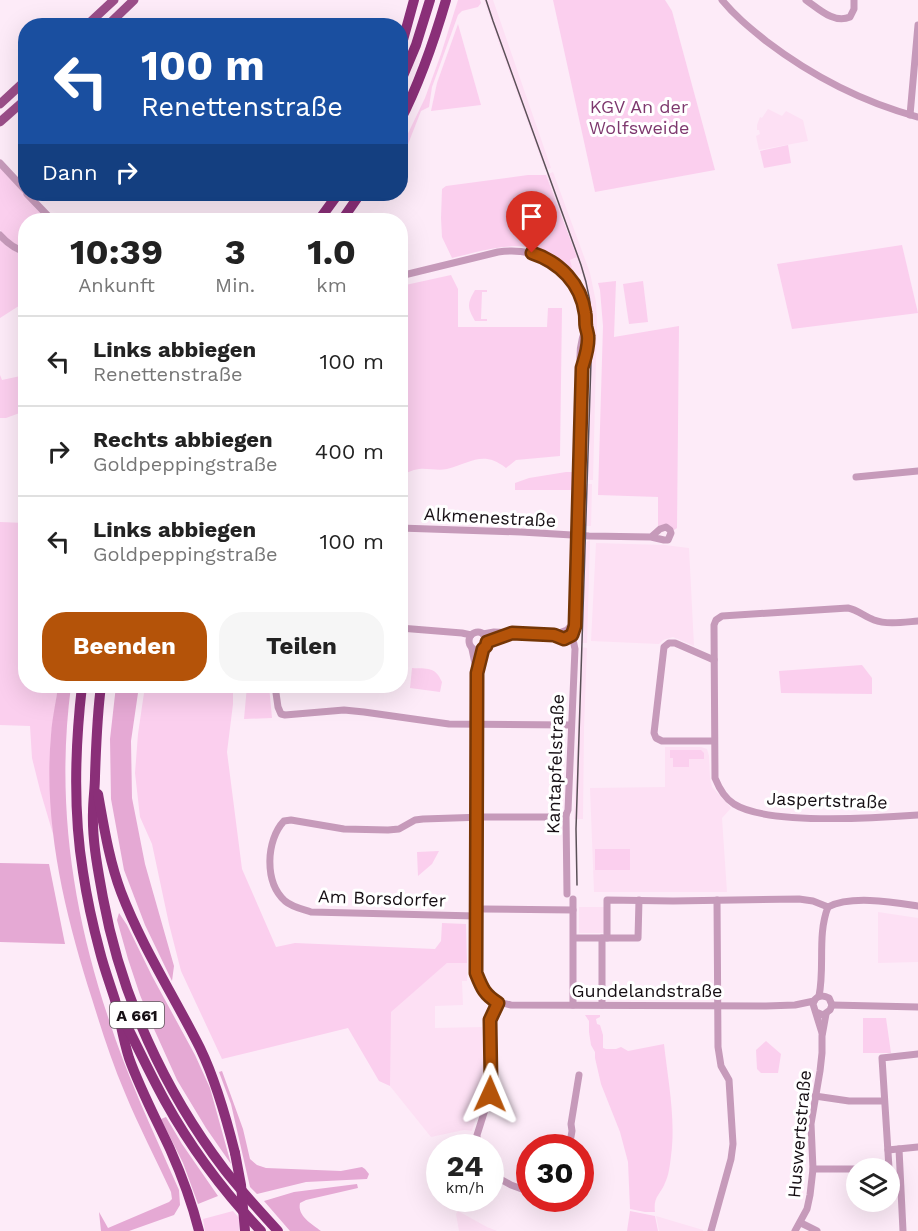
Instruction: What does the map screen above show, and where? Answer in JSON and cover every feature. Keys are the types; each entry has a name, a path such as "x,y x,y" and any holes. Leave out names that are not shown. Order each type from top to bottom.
{"highway":[{"path":"408,22 414,0"},
{"path":"408,64 430,0"},
{"path":"408,104 422,73 446,0"},
{"name":"A 661","path":"81,693 76,770 77,813 80,851 90,909 129,1057 184,1183 199,1231"},
{"name":"A 661","path":"100,693 93,813 96,851 112,939 131,998 144,1032 178,1100 225,1170 278,1231"},
{"name":"A 661","path":"95,777 106,836 121,891 137,929 207,1064 224,1112 241,1185 245,1231"},
{"name":"A 661","path":"116,1002 165,1101 197,1152 261,1231"}],"main road":[{"path":"95,18 114,0"},
{"path":"115,18 134,0"},
{"path":"0,104 18,87"},
{"path":"0,123 18,106"}],"street":[{"path":"722,0 732,12 758,34 817,76 872,102 914,116 918,25"},
{"path":"806,0 828,16 843,20 850,17 854,9 854,0"},
{"path":"0,163 18,183"},
{"path":"34,201 46,213"},
{"path":"0,235 18,249"},
{"name":"Kantapfelstraße","path":"408,274 498,252 532,253 548,259 571,278 580,295 585,313 588,336 582,368 575,629 572,635 574,649 572,725 566,815 570,897 573,910 573,1005"},
{"path":"856,477 918,471"},
{"name":"Alkmenestraße","path":"408,528 651,537"},
{"name":"Jaspertstraße","path":"918,621 883,622 848,608 722,616 716,620 714,625 714,771 718,786 729,800 744,809 765,814 813,818 918,815"},
{"path":"554,635 567,630 574,621"},
{"path":"408,629 462,633 470,638 477,673 476,973 482,990 498,1003 490,1020 490,1094 477,1134"},
{"path":"470,638 476,632 554,635 564,639 572,635"},
{"path":"487,642 512,633"},
{"path":"477,673 487,642 483,634"},
{"path":"714,660 673,642 666,645 663,650 654,733 656,738 662,741 714,741"},
{"path":"472,649 480,651 483,649"},
{"path":"276,693 278,707 281,714 285,715 344,710 449,724 572,725"},
{"path":"477,817 560,817 566,815"},
{"name":"Am Borsdorfer","path":"476,916 311,912 285,902 276,890 269,865 279,827 284,821 291,820 344,829 388,830 399,829 415,820 477,817"},
{"path":"602,1005 607,900 800,899 828,908 847,901 918,906"},
{"path":"574,938 638,938 639,900"},
{"path":"711,1231 733,1144 729,1080 721,1066 720,1057 717,1005 717,900"},
{"name":"Huswertstraße","path":"822,1036 815,1005 822,969 823,919 828,908"},
{"path":"484,909 573,910"},
{"name":"Huswertstraße","path":"822,969 827,997"},
{"path":"823,996 827,997 832,1005 826,1014 821,1015 815,1005 823,996"},
{"name":"Gundelandstraße","path":"498,1003 511,1005 815,1005"},
{"path":"832,1005 918,1007"},
{"name":"Huswertstraße","path":"795,1231 807,1209 813,1169 811,1124 826,1014"},
{"path":"888,1158 882,1058 918,1054"},
{"path":"571,1134 579,1075"},
{"path":"815,1096 849,1101 884,1101"},
{"path":"888,1150 918,1147"},
{"path":"899,1149 899,1158"},
{"path":"900,1168 903,1231"},
{"path":"813,1169 846,1169"},
{"path":"801,1223 817,1231"}],"shaded area":[{"path":"484,0 493,0 551,168 545,170"},
{"path":"768,109 782,116 786,111 803,120 808,141 759,150 756,136 760,134 757,125 760,117 762,118"},
{"path":"553,172 590,273 596,302 593,480 586,480 590,380 589,307 582,273 576,277 570,270 572,267 570,260 576,258 546,175"},
{"path":"586,484 592,484 591,526 585,526"},
{"path":"590,540 587,643 581,643 585,543"},
{"path":"596,543 689,548 694,646 673,637 659,644 591,641"},
{"path":"581,647 587,648 583,819 574,819"},
{"path":"57,693 70,693 65,770 67,812 70,853 85,935 95,976 124,1061 179,1190 180,1205 174,1215 129,1231 101,1231 99,1212 108,1228 169,1202 172,1199 171,1192 130,1106 111,1059 73,935 53,836 49,769"},
{"path":"115,693 138,693 131,741 132,798 145,864 174,966 172,981 145,925 124,870 111,799 110,739"},
{"path":"665,747 707,749 712,787 731,808 722,818 727,892 594,892 590,788 665,787"},
{"path":"0,863 49,864 65,944 0,942"},
{"path":"579,907 604,907 604,933 579,933"},
{"path":"878,912 918,918 918,962 878,963"},
{"path":"119,913 195,1055 210,1088 231,1164 177,1080 154,1029 128,959 117,920"},
{"path":"447,963 467,963 467,981 462,981 463,1005 435,1006 435,1028 482,1027 484,1092 472,1131 429,1134 390,1086 390,1012"},
{"path":"222,1071 243,1129 250,1159 257,1165 266,1168 341,1171 362,1167 369,1174 367,1179 306,1182 257,1194 250,1187 231,1104 219,1072"},
{"path":"166,1117 218,1196 198,1204 183,1163 161,1119"},
{"path":"357,1184 358,1188 300,1203 303,1216 321,1231 290,1231 264,1201 294,1192"},
{"path":"460,1212 497,1231 459,1231 456,1214"},
{"path":"656,1216 703,1230 703,1231 659,1231"}],"green space":[{"path":"458,0 480,0 478,7 462,11 458,15 432,87 429,107 421,111 408,144 408,133 425,98"},
{"name":"KGV An der Wolfsweide","path":"553,0 665,0 672,11 715,170 595,192"},
{"path":"458,24 481,105 431,111 437,83"},
{"path":"788,145 791,163 764,168 760,151"},
{"path":"0,167 18,187 18,201 30,201 41,213 18,213 18,245 0,230"},
{"path":"528,175 546,175 577,257 570,260 572,267 570,270 556,258 528,247 514,246 484,250 452,258 442,237 442,189 446,186"},
{"path":"0,240 18,252 18,306 0,318"},
{"path":"902,245 918,313 792,329 777,264"},
{"path":"451,275 458,289 458,327 547,327 548,308 562,308 560,456 516,460 506,468 484,459 447,469 419,469 408,472 408,284"},
{"path":"616,281 614,337 679,326 677,528 674,530 666,525 658,526 658,497 598,495 603,326 598,283"},
{"path":"643,281 648,322 629,324 623,284"},
{"path":"475,290 487,290 487,292 482,292 481,319 487,319 487,321 475,321 470,312 469,302"},
{"path":"0,375 2,380 18,377 18,414 0,418"},
{"path":"573,472 572,490 515,490 515,483 529,478"},
{"path":"0,522 18,523 18,693 57,693 51,735 50,783 53,834 32,758 30,726 0,725"},
{"path":"862,665 872,678 872,694 781,693 779,671"},
{"path":"412,668 430,669 436,673 442,682 440,692 410,688"},
{"path":"144,693 233,693 227,752 242,869 276,947 295,943 435,949 441,941 442,923 466,924 467,963 447,963 391,1012 390,1086 379,1081 348,1028 222,1059 181,971 152,844 140,817 135,773"},
{"path":"246,693 270,693 272,718 244,719"},
{"path":"670,750 701,750 704,753 704,759 689,759 689,767 673,767"},
{"path":"595,849 630,849 630,870 595,870"},
{"path":"439,851 432,864 418,876 417,852"},
{"path":"585,1015 600,1015 596,1019 603,1035 603,1048 621,1047 628,1051 664,1044 673,1128 668,1173 656,1199 655,1212 630,1209 628,1162 620,1132 601,1084 595,1052 591,1045 589,1021"},
{"path":"863,1018 886,1018 891,1053 863,1053"},
{"path":"766,1041 781,1054 778,1073 761,1073 757,1069 756,1050"},
{"path":"233,1211 239,1218 239,1231 205,1231 203,1219"},
{"path":"630,1211 655,1216 658,1231 627,1231"}],"tram line":[{"path":"486,0 581,265 588,289 591,313 576,829 577,885"}],"route":[{"path":"490,1094 490,1020 498,1003 482,990 476,973 477,673 487,642 512,633 554,635 564,639 572,635 575,626 582,368 588,336 580,295 571,278 548,259 532,253"}]}
